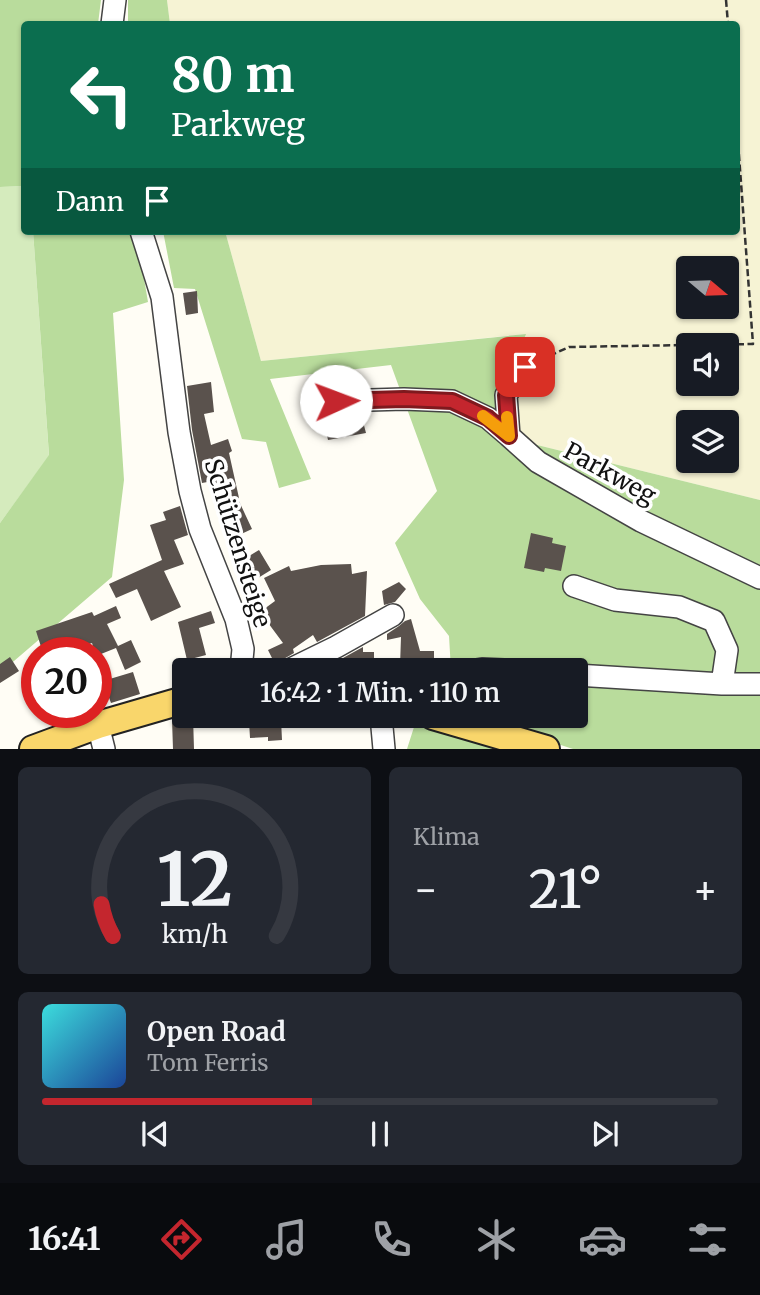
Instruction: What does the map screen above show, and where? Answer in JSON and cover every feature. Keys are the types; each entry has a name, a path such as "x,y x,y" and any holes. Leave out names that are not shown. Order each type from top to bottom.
{"main road":[{"path":"33,749 101,737 172,705"},
{"path":"474,728 546,749"}],"street":[{"path":"112,21 115,0"},
{"name":"Schützensteige","path":"142,235 162,297 188,481 200,529 236,619 243,649 242,658"},
{"path":"509,436 506,395 525,367"},
{"name":"Parkweg","path":"336,401 452,401 488,418 538,462 642,522 760,578"},
{"path":"574,586 615,600 679,607 714,621 727,650 722,684"},
{"path":"314,658 393,615"},
{"path":"588,676 760,684"},
{"path":"382,728 384,749"}],"path":[{"path":"726,0 728,21"},
{"path":"740,169 753,344"},
{"path":"739,344 760,344"},
{"path":"525,367 569,347 676,345"}],"shaded area":[{"path":"167,0 760,0 760,500 521,441 507,380 525,334 261,361 226,235 740,235 740,21 170,21"}],"green space":[{"path":"0,0 101,0 98,21 21,21 21,186 0,187"},
{"path":"128,0 167,0 170,21 128,21"},
{"path":"21,186 21,235 33,235 49,456 0,523 0,187"},
{"path":"33,235 137,235 148,302 113,313 124,480 112,577 42,637 21,637 21,655 0,673 0,523 49,455"},
{"path":"164,235 226,235 261,361 526,334 507,380 521,441 760,500 760,749 573,749 509,728 588,728 588,658 450,658 449,636 420,599 395,543 437,491 391,365 270,379 311,479 279,488 266,442 242,439 195,289 174,288"},
{"path":"414,728 430,728 509,749 407,749"}],"building":[{"path":"197,291 198,313 186,315 183,293"},
{"path":"211,382 214,412 204,414 211,445 228,439 238,499 252,529 239,535 213,481 202,483 192,430 187,386"},
{"path":"344,414 346,418 361,414 366,433 328,440 324,422 329,420 328,417"},
{"path":"180,506 188,535 174,540 184,564 164,571 181,607 151,621 137,589 116,598 109,584 162,560 150,525 166,520 163,512"},
{"path":"531,533 553,538 552,543 566,546 561,571 545,568 544,572 524,568"},
{"path":"259,550 271,570 258,578 246,558"},
{"path":"351,564 352,574 367,571 365,616 317,642 313,635 285,658 272,658 268,650 283,643 260,612 275,601 264,578 289,566 291,571 321,565"},
{"path":"399,582 406,589 395,602 384,605 382,591"},
{"path":"116,606 121,618 107,624 118,646 131,640 141,662 125,670 116,648 112,650 112,637 38,637 36,631 92,612 94,616"},
{"path":"211,611 215,623 199,628 206,655 187,658 178,622"},
{"path":"411,619 420,651 434,651 434,658 400,658 401,637 387,640 387,634"},
{"path":"363,647 363,652 374,652 374,658 343,658"},
{"path":"10,657 19,671 0,683 0,664"},
{"path":"133,672 140,694 112,703 112,678"},
{"path":"172,728 193,728 194,749 173,749"},
{"path":"249,728 281,728 282,740 268,741 268,737 250,738"}],"slow traffic":[{"path":"483,416 509,436 507,417"}],"route":[{"path":"336,401 452,401 488,418 509,436 506,395 525,367"}]}
